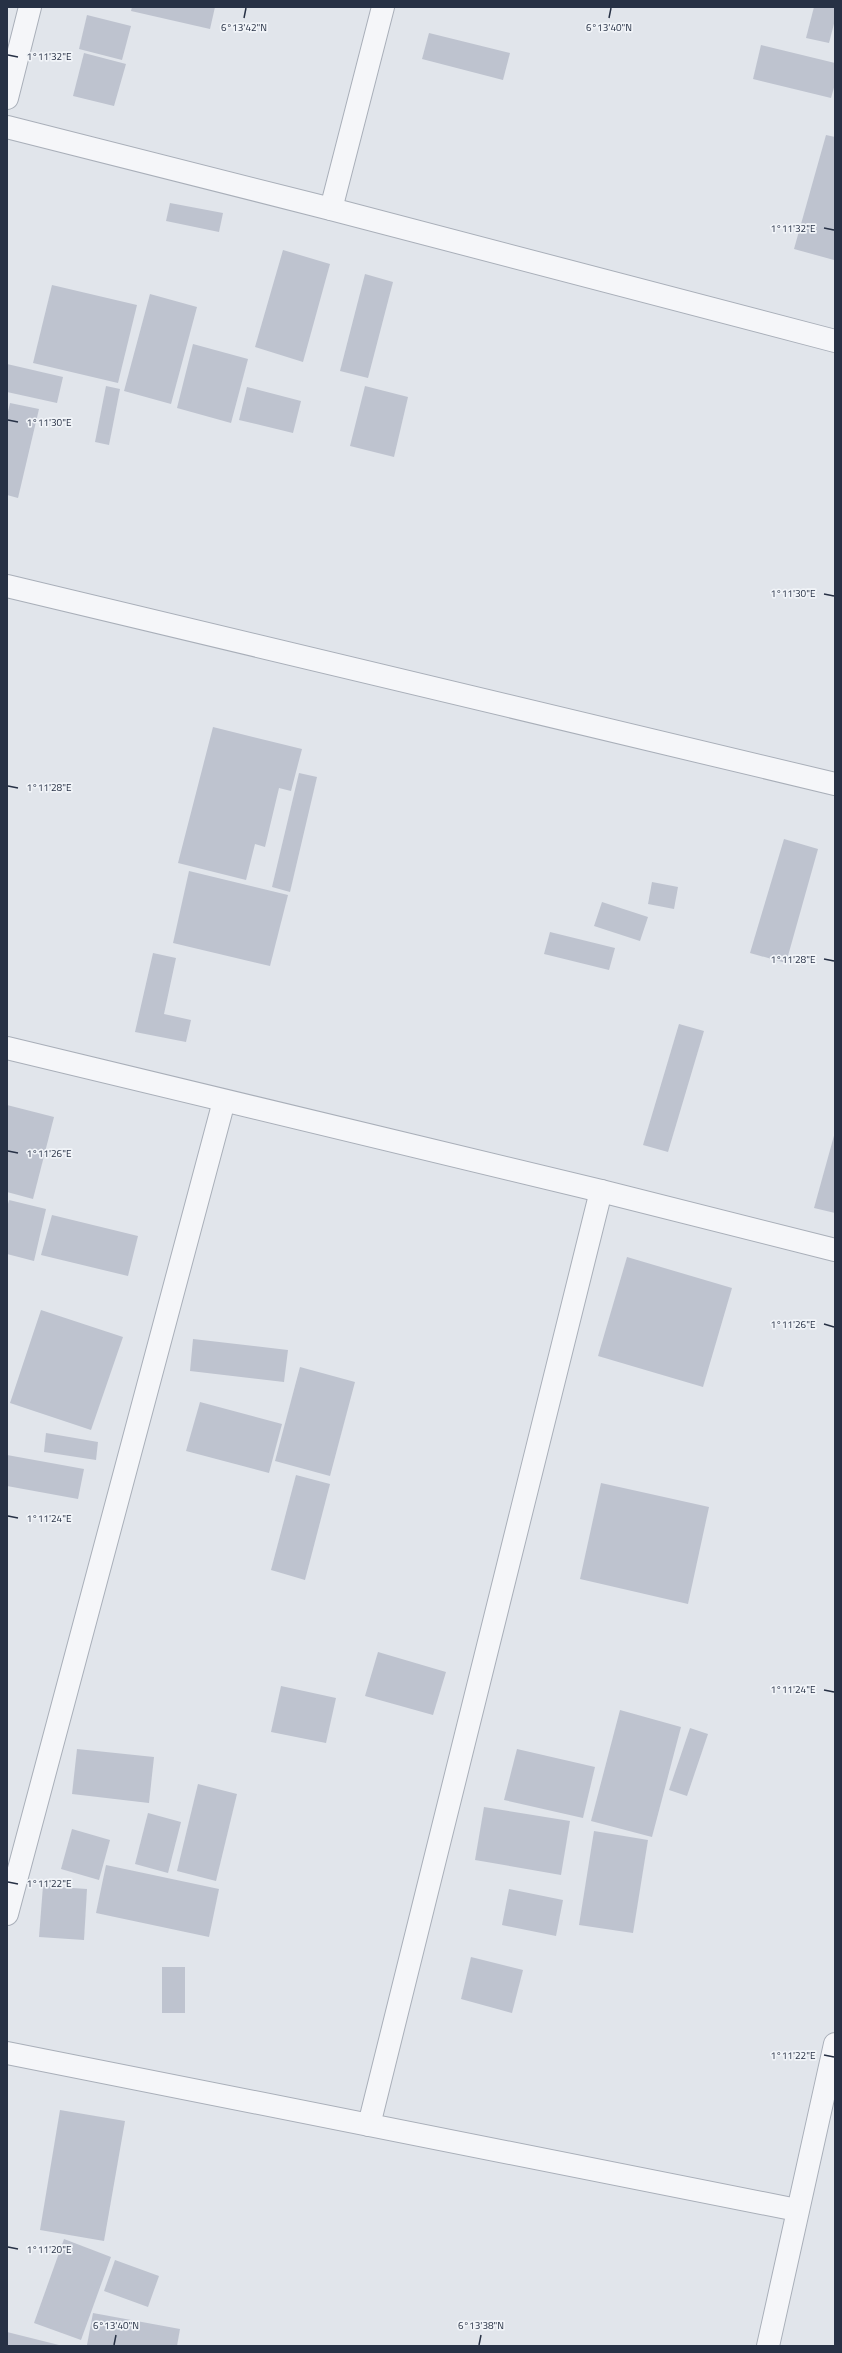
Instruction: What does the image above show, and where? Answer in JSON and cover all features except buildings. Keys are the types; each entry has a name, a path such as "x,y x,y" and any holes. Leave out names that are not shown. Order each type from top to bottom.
{"street":[{"path":"7,98 30,7"},
{"path":"331,209 383,7"},
{"path":"7,127 331,209 835,341"},
{"path":"7,586 835,784"},
{"path":"7,1048 601,1191 835,1250"},
{"path":"7,1914 224,1101"},
{"path":"369,2125 601,1191"},
{"path":"768,2346 797,2210 825,2130 835,2044"},
{"path":"7,2053 797,2210"}]}
